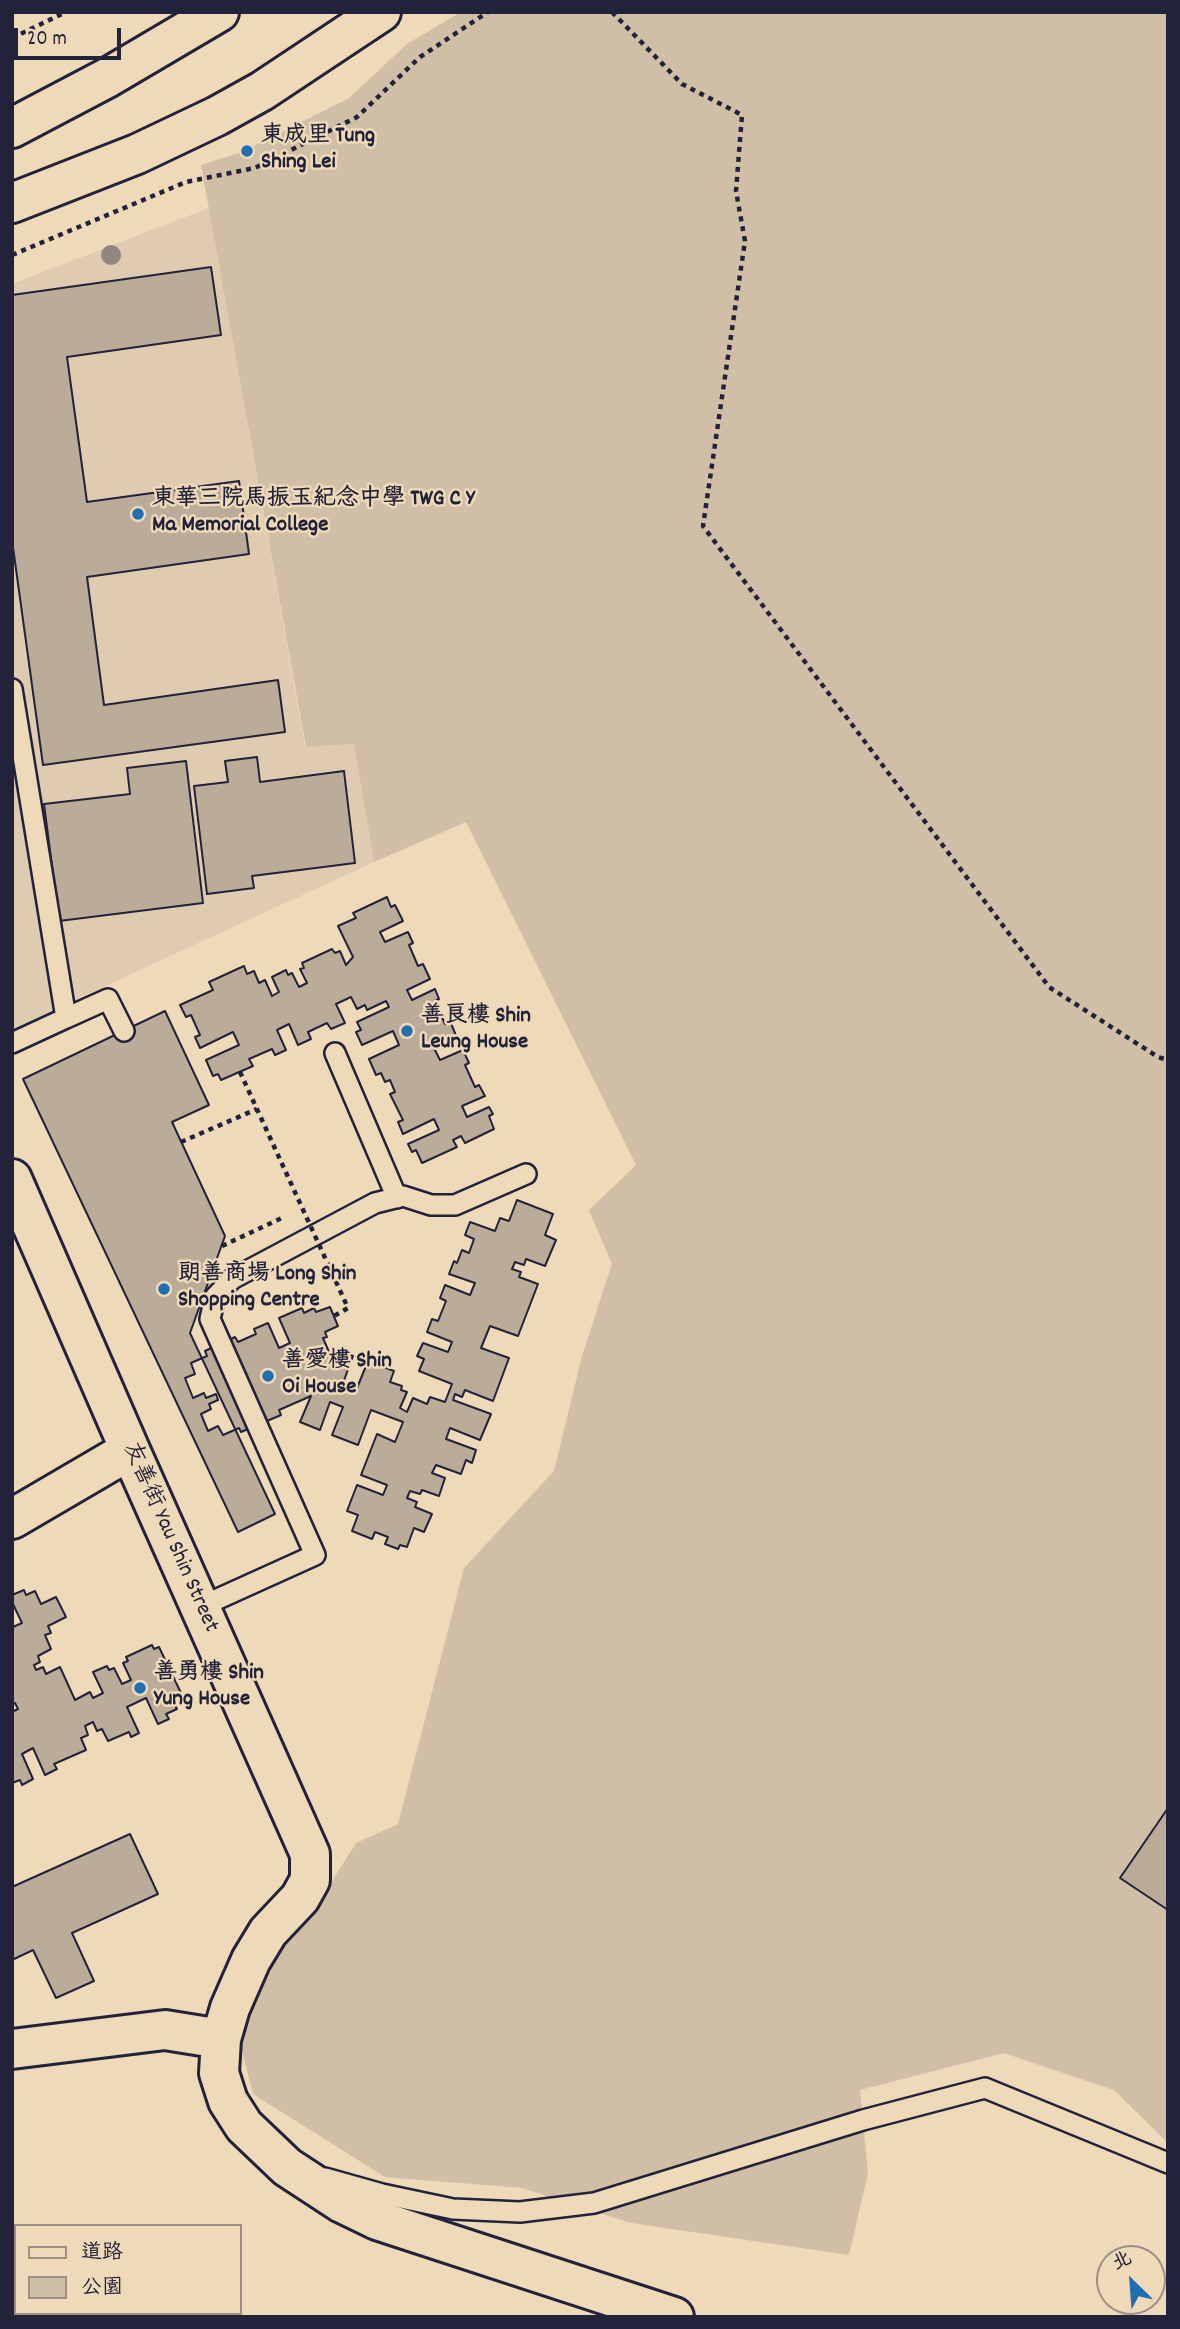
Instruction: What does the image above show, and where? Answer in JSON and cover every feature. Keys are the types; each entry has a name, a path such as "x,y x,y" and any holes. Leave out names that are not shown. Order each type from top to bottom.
{"street":[{"path":"12,128 117,72 219,12"},
{"path":"12,202 137,154 217,116 262,91 381,12"},
{"name":"友善街 Yau Shin Street","path":"12,1179 310,1854 310,1880 300,1898 268,1932 251,1960 230,2008 221,2039"},
{"path":"12,1519 130,1450"},
{"path":"12,2049 165,2030 221,2039 219,2073 228,2101 244,2126 287,2167 342,2203 377,2220 674,2317"}],"lane":[{"path":"12,689 66,1018"},
{"path":"12,1043 108,999 124,1031"},
{"path":"335,1053 397,1198"},
{"path":"200,1607 316,1555 211,1319 215,1297 232,1279 375,1203 403,1196 431,1205 454,1205 526,1174"},
{"path":"287,2167 382,2194 453,2209 520,2212 594,2203 863,2120 985,2088 1168,2163"}],"path":[{"path":"12,38 66,12"},
{"path":"12,255 186,182 255,168 358,117 420,57 488,12"},
{"path":"612,12 682,84 742,115 736,191 745,241 703,526 1049,987 1158,1057 1168,1060"},
{"path":"240,1072 348,1308 334,1316"},
{"path":"181,1142 257,1109"},
{"path":"222,1246 303,1208"}],"shaded area":[{"name":"東華三院馬振玉紀念中學 TWG C Y Ma Memorial College","path":"209,208 305,747 354,744 374,862 12,1029 12,284"}],"green space":[{"path":"461,12 1168,12 1168,1808 1120,1878 1168,1910 1168,2143 1114,2090 1004,2053 860,2090 868,2173 849,2255 631,2223 522,2188 385,2177 253,2094 240,2043 262,1970 314,1910 356,1843 398,1824 464,1568 554,1471 582,1356 612,1264 589,1210 636,1165 466,822 374,862 354,744 306,747 201,165 242,152 349,98 407,44"}],"building":[{"path":"211,267 221,335 67,357 87,502 239,481 249,554 87,577 104,705 278,680 285,732 43,765 12,540 12,295"},
{"path":"257,757 260,782 344,771 355,863 252,876 254,888 207,894 194,786 228,782 225,761"},
{"path":"186,761 203,903 59,921 44,804 130,794 127,768"},
{"name":"善良樓 Shin Leung House","path":"387,897 391,907 395,905 403,921 380,932 385,942 408,932 413,943 409,945 418,966 423,964 430,979 407,990 412,1000 435,989 439,999 435,1001 445,1024 450,1021 457,1038 434,1048 440,1060 463,1050 469,1063 465,1065 475,1087 479,1085 485,1096 462,1106 467,1117 489,1107 493,1114 489,1116 494,1129 465,1143 461,1136 453,1140 457,1147 422,1163 416,1150 412,1152 408,1144 439,1130 434,1119 403,1134 398,1122 403,1120 390,1094 395,1092 390,1080 385,1082 381,1073 376,1075 369,1059 399,1045 393,1031 362,1045 356,1032 361,1030 357,1022 389,1007 386,1001 367,1010 365,1005 357,1009 351,997 336,1004 345,1023 331,1029 327,1023 308,1032 311,1039 298,1045 289,1024 277,1030 286,1050 275,1055 272,1049 249,1059 253,1066 221,1080 218,1074 213,1076 206,1060 239,1045 233,1032 200,1048 195,1037 200,1035 191,1015 186,1017 180,1005 213,990 209,982 244,966 247,974 254,971 259,983 265,980 272,996 279,992 272,977 286,970 288,975 292,973 299,987 307,983 300,969 304,968 302,963 332,949 335,953 340,951 346,965 353,957 338,926 356,918 353,913"},
{"name":"朗善商場 Long Shin Shopping Centre","path":"165,1011 209,1105 172,1122 225,1236 190,1333 275,1514 238,1532 23,1079"},
{"name":"善愛樓 Shin Oi House","path":"517,1200 553,1214 545,1235 556,1240 545,1266 526,1259 524,1265 515,1262 512,1269 521,1272 519,1277 538,1284 518,1336 490,1326 481,1348 509,1358 493,1401 465,1390 462,1397 455,1394 453,1400 491,1414 480,1440 450,1428 446,1439 476,1450 472,1463 466,1460 461,1474 436,1465 432,1473 445,1478 439,1496 422,1490 420,1494 410,1491 407,1498 417,1502 415,1507 432,1514 424,1532 414,1528 407,1547 400,1545 398,1549 385,1544 388,1537 375,1532 372,1539 352,1531 358,1515 347,1511 357,1485 383,1495 387,1485 361,1475 377,1434 395,1442 403,1422 371,1410 358,1445 332,1435 343,1407 330,1402 320,1430 300,1422 311,1396 279,1410 281,1415 241,1432 239,1428 223,1435 218,1426 208,1431 201,1414 211,1409 209,1404 218,1400 216,1394 206,1398 204,1393 193,1398 185,1378 195,1374 191,1363 207,1356 205,1351 235,1337 238,1342 256,1334 254,1329 268,1323 279,1348 290,1343 279,1318 302,1308 304,1313 314,1308 316,1312 330,1307 338,1326 325,1332 327,1337 323,1338 332,1359 336,1349 353,1356 343,1383 357,1388 368,1361 394,1371 390,1382 402,1386 401,1390 407,1392 400,1408 407,1412 413,1398 427,1404 430,1397 445,1402 452,1384 419,1371 424,1359 417,1356 423,1343 448,1352 452,1342 427,1332 432,1319 438,1321 446,1301 440,1298 445,1285 470,1295 475,1283 449,1274 462,1250 469,1253 474,1239 465,1235 470,1222 495,1231 500,1218 509,1221"},
{"name":"善勇樓 Shin Yung House","path":"24,1590 26,1595 35,1591 41,1604 56,1597 66,1617 48,1626 51,1633 45,1635 51,1649 38,1656 40,1662 34,1665 36,1670 43,1667 46,1674 60,1667 75,1700 90,1692 93,1698 103,1693 93,1672 107,1666 109,1670 114,1668 122,1684 131,1680 123,1663 128,1661 126,1657 152,1645 154,1649 159,1647 181,1693 171,1698 177,1709 166,1714 169,1719 158,1724 146,1698 127,1707 139,1733 131,1737 129,1732 108,1741 102,1729 97,1731 93,1722 85,1726 88,1735 81,1738 86,1750 54,1764 57,1769 45,1775 33,1748 22,1754 33,1779 22,1785 20,1780 12,1783 12,1712 18,1709 15,1703 12,1705 12,1625 13,1627 22,1623 12,1602 12,1595"},
{"path":"1168,1808 1168,1910 1120,1878"},
{"path":"130,1834 158,1894 72,1933 94,1981 56,1998 33,1950 12,1960 12,1887"}],"place":[{"name":"東成里 Tung Shing Lei","path":"247,151"},
{"name":"東華三院馬振玉紀念中學 TWG C Y Ma Memorial College","path":"138,514"},
{"name":"善良樓 Shin Leung House","path":"407,1031"},
{"name":"朗善商場 Long Shin Shopping Centre","path":"164,1289"},
{"name":"善愛樓 Shin Oi House","path":"268,1376"},
{"name":"善勇樓 Shin Yung House","path":"140,1688"}]}
